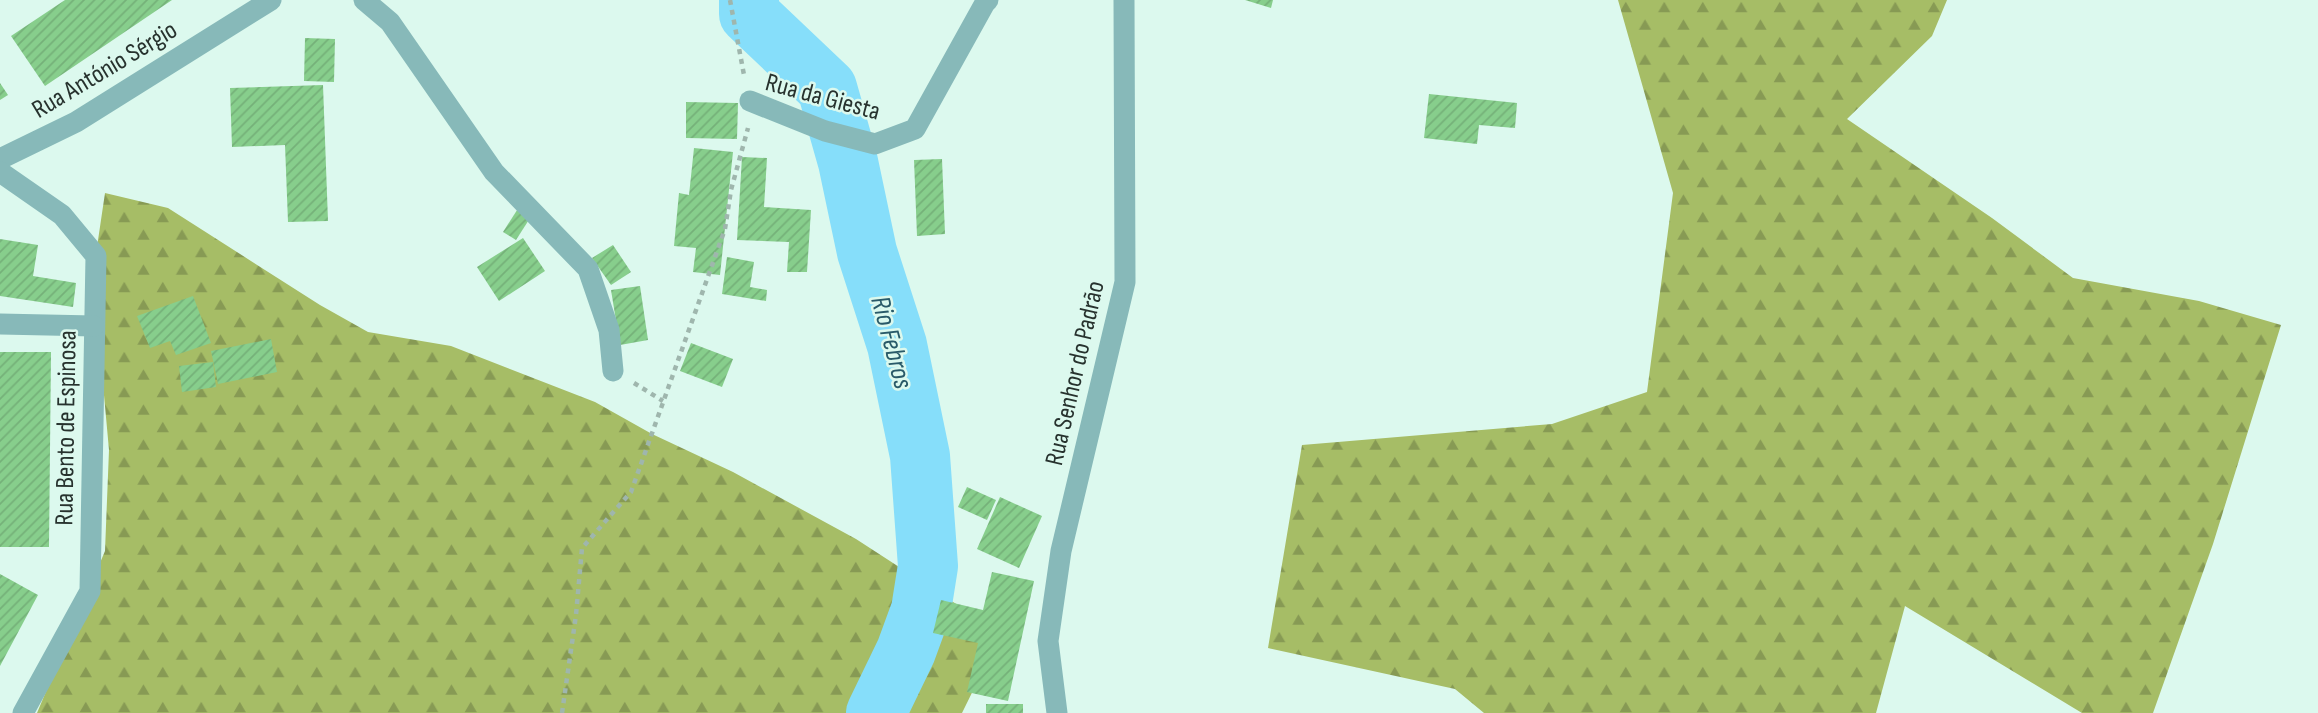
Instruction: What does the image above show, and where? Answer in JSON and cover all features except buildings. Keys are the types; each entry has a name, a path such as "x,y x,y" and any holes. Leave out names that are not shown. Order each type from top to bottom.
{"street":[{"name":"Rua António Sérgio","path":"0,159 76,122 271,0"},
{"path":"364,0 390,22 494,172 588,269 609,330 613,371"},
{"path":"388,0 390,22"},
{"name":"Rua da Giesta","path":"750,101 825,131 875,144 915,129 988,0"},
{"name":"Rua Senhor do Padrão","path":"1057,713 1048,641 1061,551 1125,282 1124,0"},
{"name":"Rua Bento de Espinosa","path":"0,172 62,215 96,256 90,591 23,713"},
{"path":"0,324 94,326"}],"path":[{"path":"730,0 750,101"},
{"name":"Rua da Giesta","path":"562,713 576,615 582,548 631,492 725,229 731,190 748,127 750,101"}],"green space":[{"path":"1618,0 1947,0 1932,36 1847,119 1992,218 2073,278 2199,301 2281,325 2213,544 2153,713 2082,713 1905,606 1876,713 1484,713 1455,689 1268,648 1302,445 1552,424 1647,392 1673,193"},
{"path":"105,193 168,208 320,305 368,332 451,346 595,402 652,434 733,472 856,539 967,611 993,650 962,713 37,713 105,551 109,450 93,274"}],"waterway":[{"name":"Rio Febros","path":"749,0 749,14 827,88 848,162 867,252 897,345 920,456 928,566 921,610 906,651 876,713"}]}
